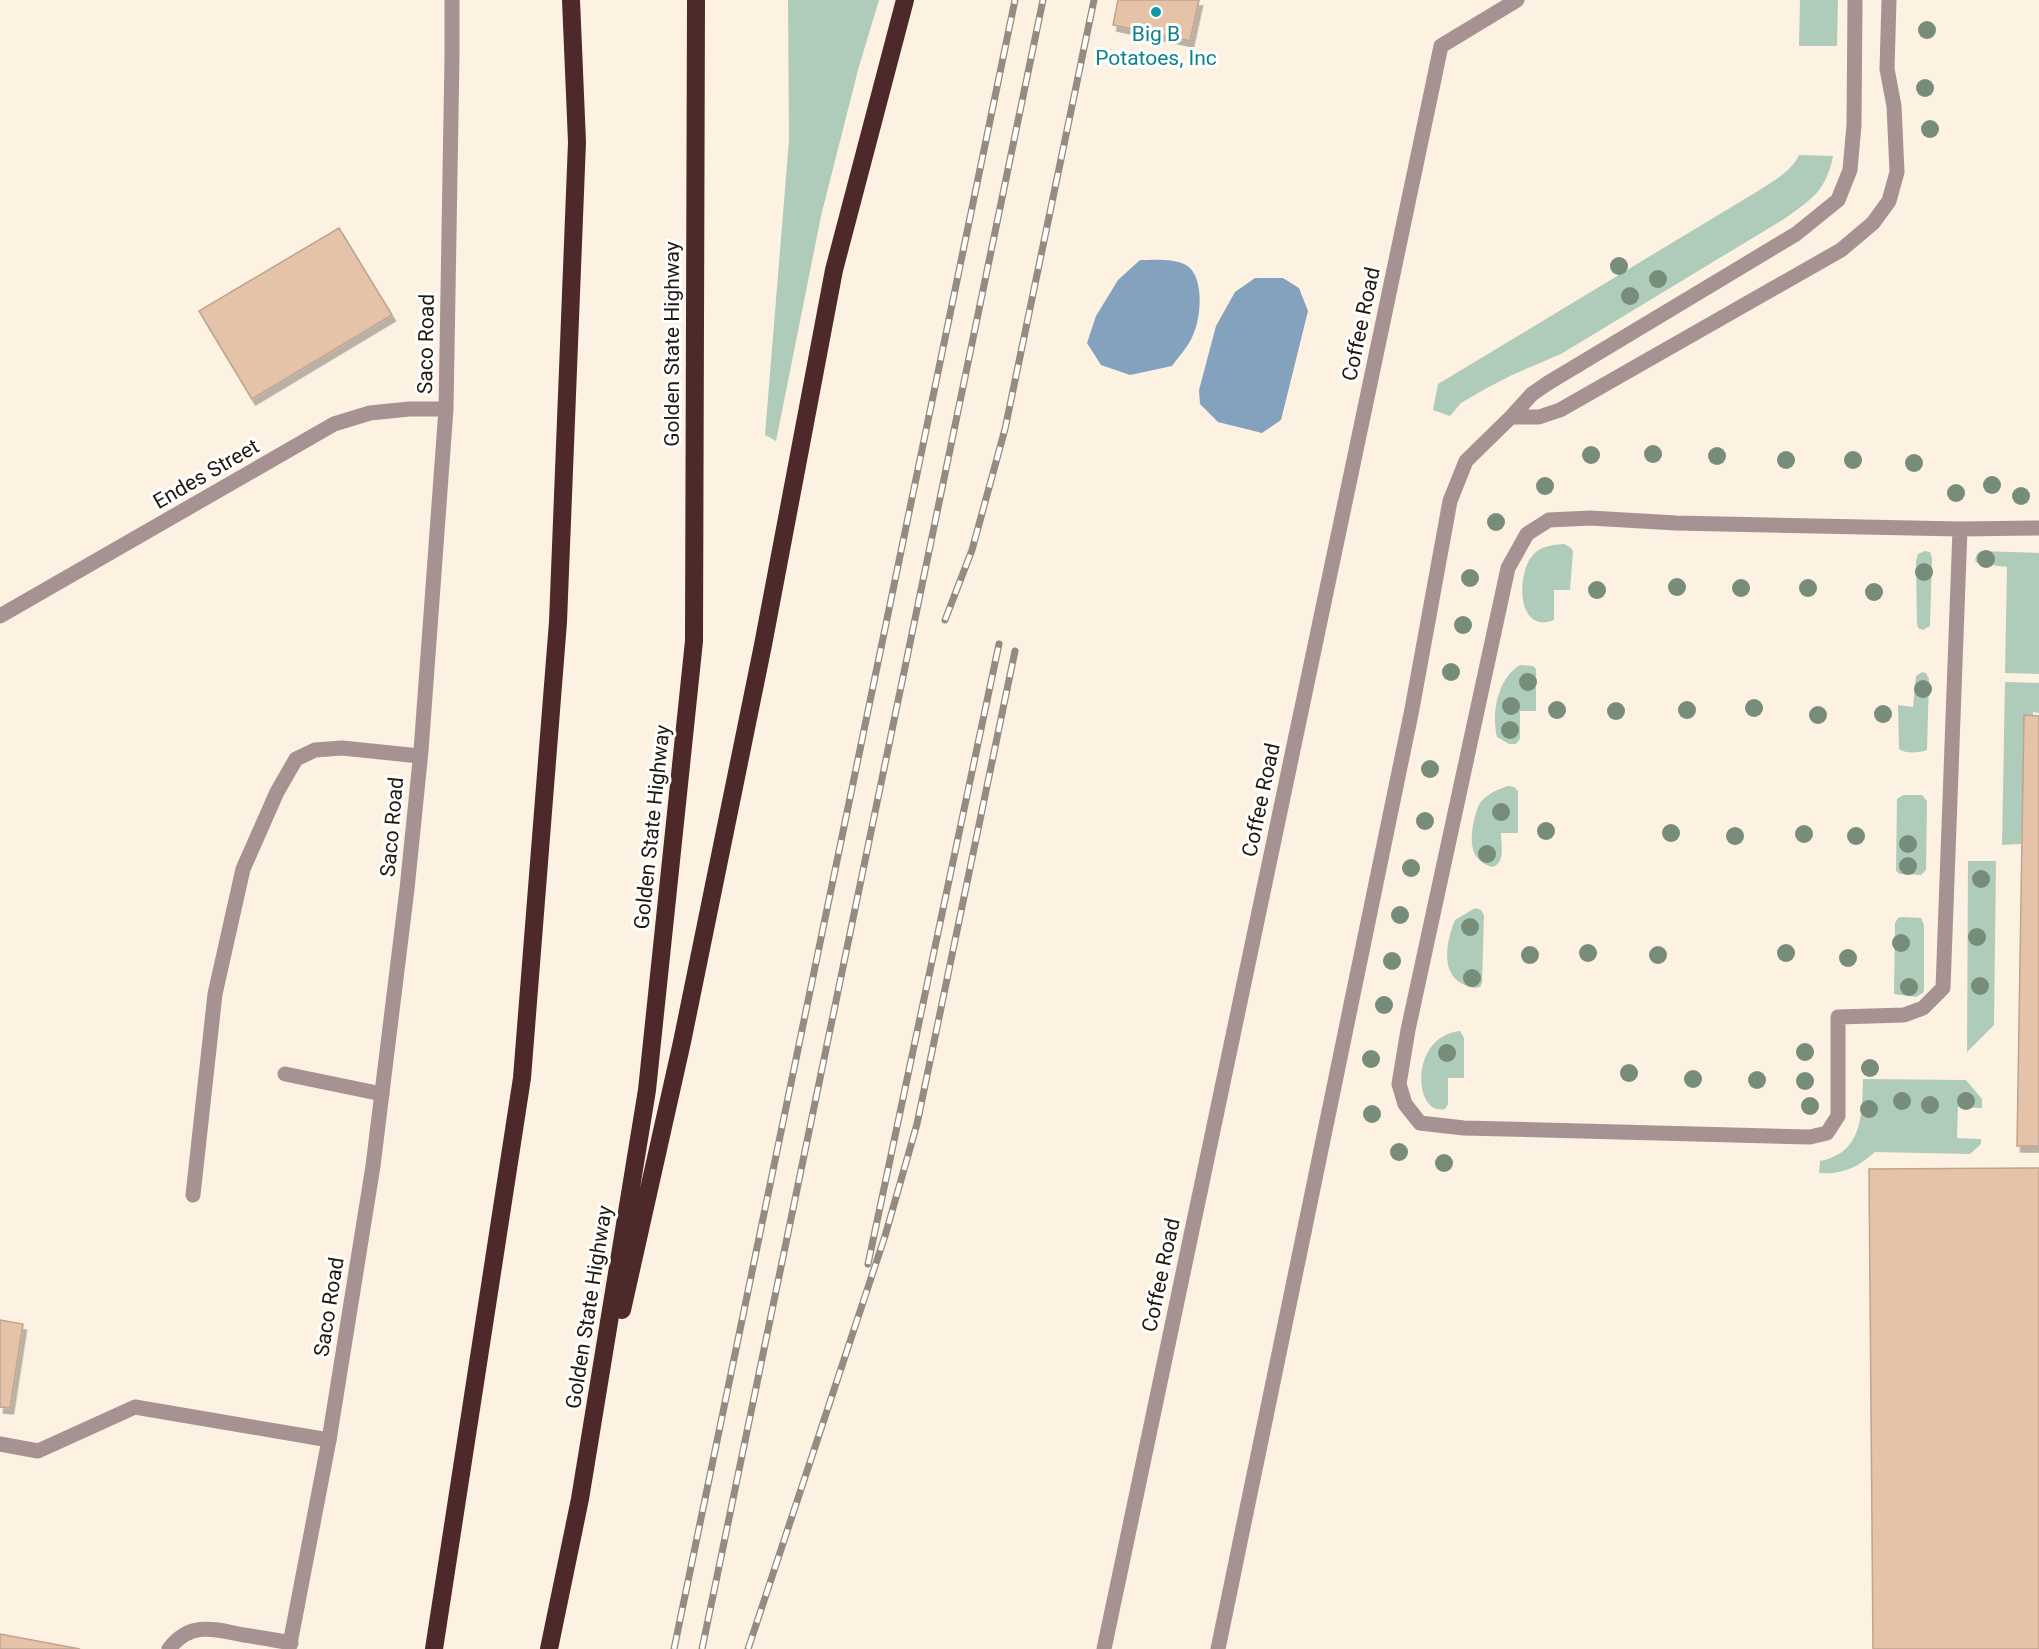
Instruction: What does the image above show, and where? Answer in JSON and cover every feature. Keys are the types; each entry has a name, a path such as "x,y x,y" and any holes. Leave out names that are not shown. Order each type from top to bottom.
{"highway":[{"path":"434,1649 524,1055 558,622 577,142 571,0"},
{"name":"Golden State Highway","path":"549,1649 580,1499 647,1090 694,641 696,0"},
{"path":"580,1499 684,1030 763,645 834,270 905,0"}],"street":[{"name":"Saco Road","path":"290,1646 329,1440 373,1166 407,889 420,756 446,409 452,0"},
{"name":"Coffee Road","path":"1104,1649 1441,45 1516,0"},
{"path":"1218,1649 1412,709 1450,501 1466,461 1532,393 1786,240 1838,200 1850,171 1854,125 1855,0"},
{"path":"1511,417 1539,417 1560,410 1840,250 1873,223 1888,201 1897,172 1894,106 1887,69 1889,0"},
{"name":"Endes Street","path":"0,616 334,424 370,413 410,408 446,409"},
{"path":"1960,528 1943,988 1923,1008 1904,1015 1838,1017 1838,1116 1827,1133 1810,1137 1464,1128 1420,1123 1405,1104 1399,1084 1408,1030 1508,568 1527,534 1549,520 1590,518 1676,523 2039,528"},
{"path":"193,1195 215,994 243,869 278,792 296,759 315,750 342,748 420,756"},
{"path":"285,1074 382,1094"},
{"path":"0,1444 38,1451 135,1407 329,1440"},
{"path":"169,1649 176,1639 192,1631 210,1628 290,1646"}],"green space":[{"path":"788,0 879,0 858,70 821,216 776,441 765,435 789,140"},
{"path":"1800,0 1838,0 1837,46 1799,46"},
{"path":"1799,155 1833,156 1822,186 1802,206 1784,219 1561,354 1512,375 1461,403 1450,416 1433,410 1438,384 1758,191 1786,171"},
{"path":"1564,544 1573,551 1570,590 1554,590 1554,620 1541,622 1532,618 1526,609 1522,584 1525,571 1530,559 1537,551 1547,546"},
{"path":"1925,551 1930,552 1932,558 1930,626 1923,630 1918,628 1917,623 1916,561 1918,554"},
{"path":"1981,551 2039,553 2039,674 2005,673 2007,567 1977,563 1975,560 1977,554"},
{"path":"1520,665 1533,666 1536,669 1536,711 1520,711 1520,739 1516,744 1509,744 1497,737 1496,707 1506,678"},
{"path":"1922,672 1926,673 1929,679 1927,750 1905,752 1899,749 1898,705 1913,707 1916,676"},
{"path":"2005,682 2039,683 2039,713 2033,712 2033,718 2027,718 2021,844 2002,845"},
{"path":"1508,786 1518,791 1518,833 1501,833 1501,858 1492,867 1476,856 1472,845 1473,825 1480,803 1493,792"},
{"path":"1903,795 1922,795 1927,801 1926,870 1921,875 1900,874 1896,871 1897,799"},
{"path":"1968,861 1996,861 1994,1025 1967,1052"},
{"path":"1475,908 1481,910 1484,915 1482,983 1480,987 1475,988 1466,986 1454,978 1450,971 1447,954 1455,920"},
{"path":"1901,917 1921,918 1924,925 1924,990 1916,997 1894,994 1895,923"},
{"path":"1460,1031 1464,1038 1464,1078 1448,1078 1448,1104 1445,1109 1434,1108 1427,1101 1422,1089 1421,1075 1424,1060 1432,1046 1443,1036"},
{"path":"1863,1079 1966,1080 1982,1099 1982,1108 1958,1107 1957,1138 1981,1139 1981,1144 1970,1154 1875,1152 1850,1169 1835,1173 1819,1173 1820,1161 1834,1157 1845,1150 1852,1141 1860,1118"}],"water":[{"path":"1140,260 1169,260 1186,265 1196,278 1200,298 1196,328 1172,366 1130,375 1101,365 1087,343 1096,316 1118,280"},
{"path":"1255,278 1283,278 1299,288 1308,311 1281,420 1262,433 1218,422 1200,404 1199,390 1216,326 1235,292"}],"building":[{"name":"Big B Potatoes, Inc","path":"1118,0 1199,0 1190,41 1113,25"},
{"path":"339,228 392,315 252,399 199,311"},
{"path":"2024,715 2039,716 2039,1146 2017,1146"},
{"path":"2039,1168 2039,1649 1873,1649 1869,1169"},
{"path":"0,1320 23,1324 10,1408 0,1407"},
{"path":"0,1634 80,1649 0,1649"}],"railway":[{"path":"674,1649 1015,0"},
{"path":"702,1649 1043,0"},
{"path":"945,620 972,550 1005,429 1094,0"},
{"path":"868,1264 999,644"},
{"path":"748,1649 885,1236 917,1124 1015,651"}],"place":[{"name":"Big B Potatoes, Inc","path":"1156,12"}]}
